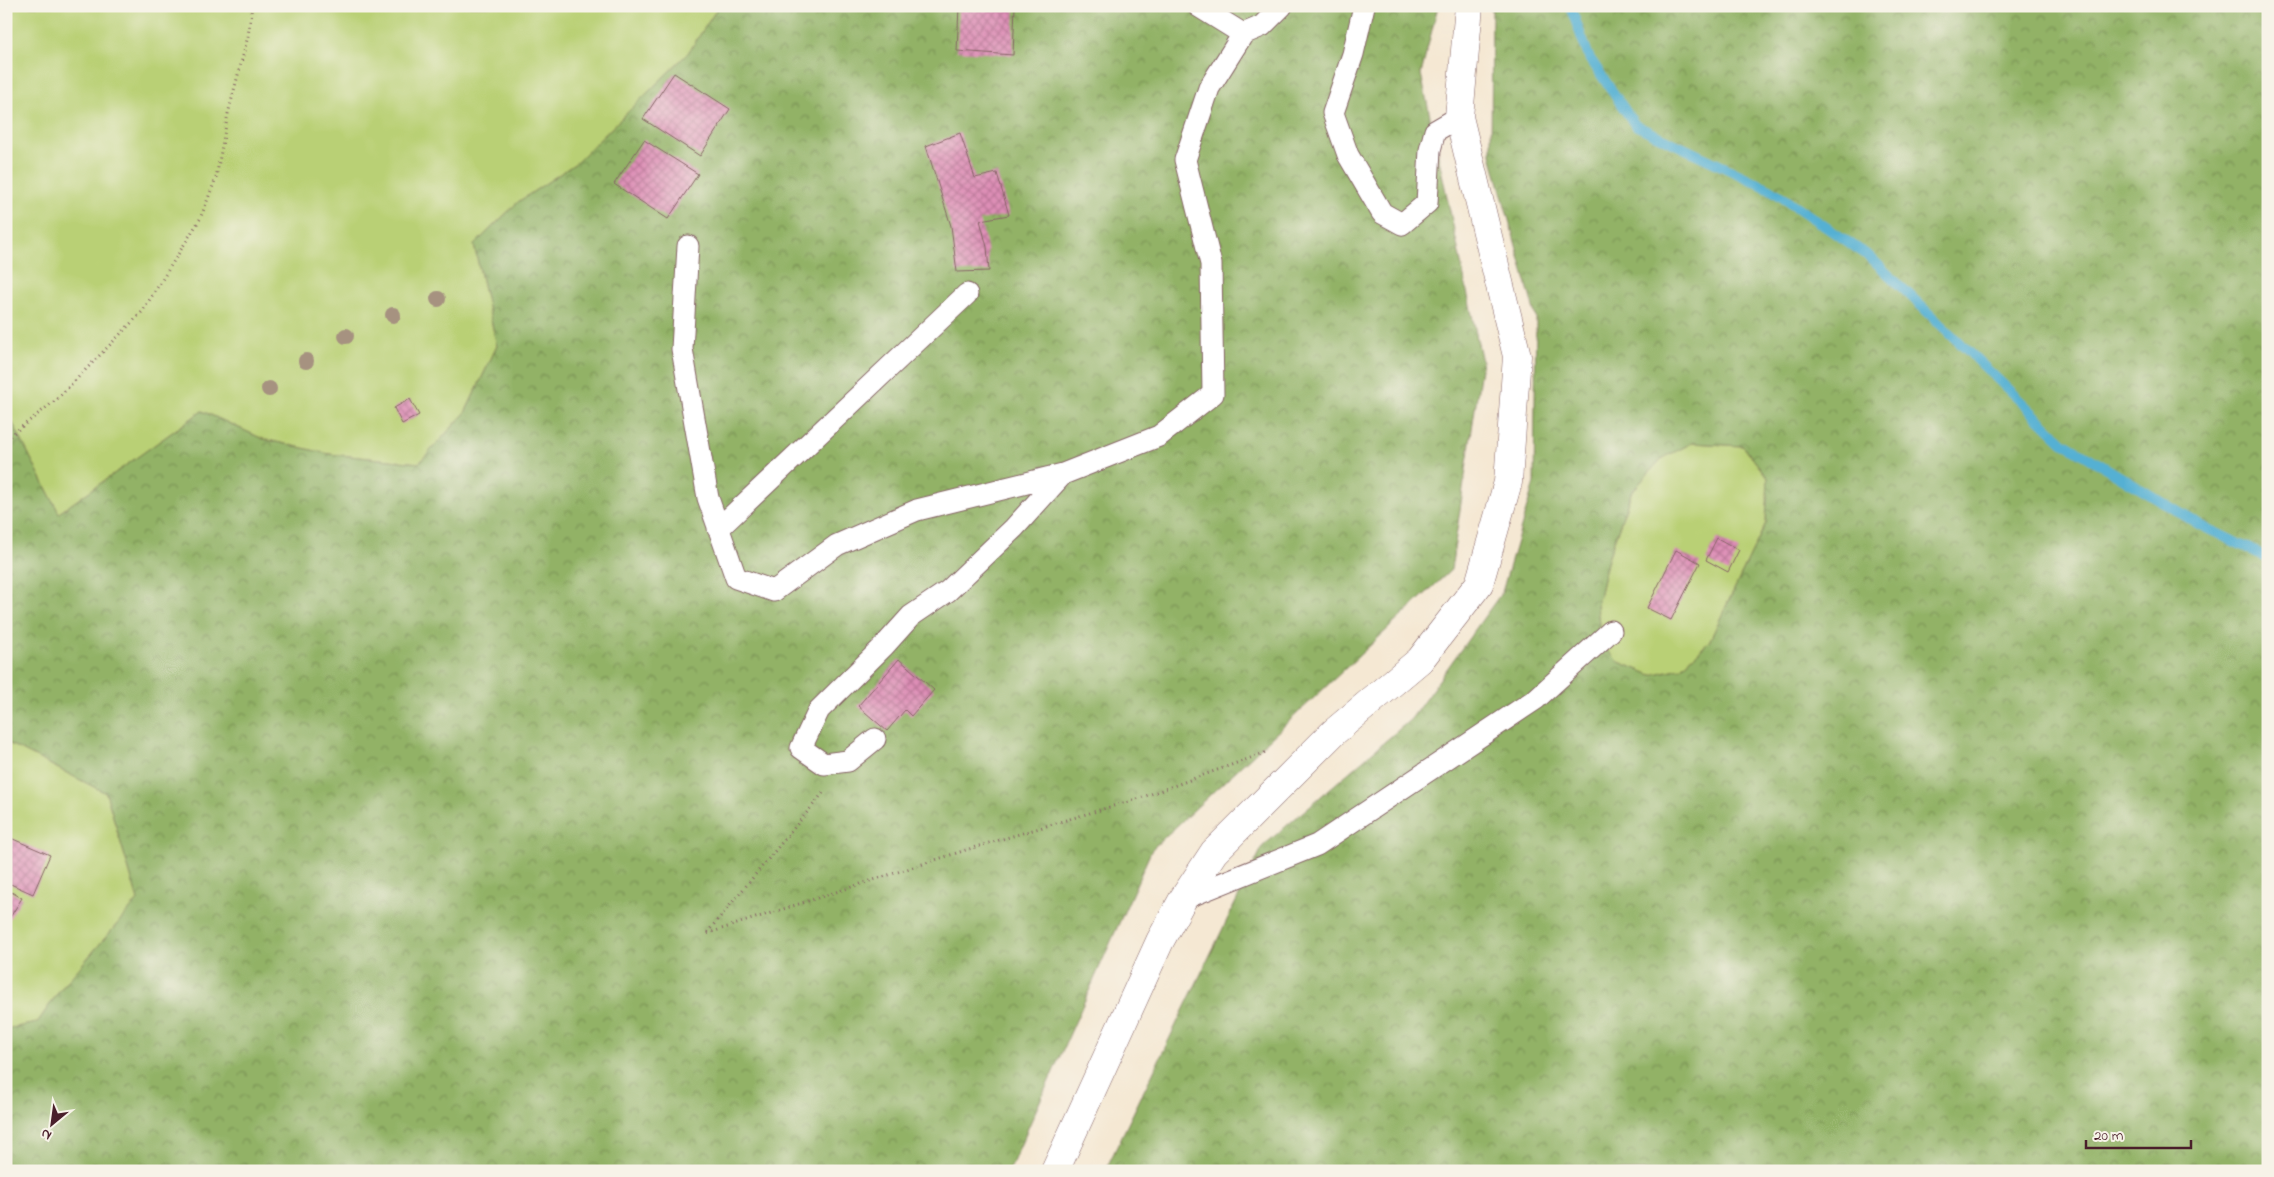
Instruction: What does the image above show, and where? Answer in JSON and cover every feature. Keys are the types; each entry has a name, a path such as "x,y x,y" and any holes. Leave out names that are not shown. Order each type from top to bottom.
{"street":[{"path":"1055,1171 1082,1116 1160,941 1183,899 1214,852 1334,732 1420,660 1479,584 1508,482 1517,356 1459,118 1469,6"}],"lane":[{"path":"1198,6 1243,34"},
{"path":"688,246 682,349 708,498 736,578 774,590 837,545 917,510 1063,474 1160,436 1213,394 1211,264 1185,160 1209,88 1243,34 1262,26 1282,6"},
{"path":"1364,6 1353,54 1333,113 1348,155 1382,213 1402,224 1427,203 1430,150 1435,131 1459,118"},
{"path":"718,528 967,294"},
{"path":"875,740 848,761 824,764 801,748 819,710 884,646 911,616 948,591 1014,528 1063,474"},
{"path":"1183,899 1317,845 1536,699 1611,631"}],"path":[{"path":"6,439 56,400 142,312 200,219 216,178 228,114 248,36 252,6"},
{"path":"848,761 706,934 969,848 1140,798 1274,750"}],"green space":[{"path":"6,6 719,6 688,53 576,163 518,202 474,245 497,346 465,413 419,463 329,454 263,439 202,411 59,513 6,410"},
{"path":"719,6 1438,6 1421,74 1482,362 1451,570 1152,849 1009,1171 6,1171 6,1029 37,1023 60,990 138,900 106,793 6,742 6,410 59,513 202,411 263,439 329,454 419,463 465,413 497,346 474,245 518,202 576,163 688,53"},
{"path":"1492,6 2268,6 2268,1171 1105,1171 1263,846 1411,719 1502,592 1534,483 1536,318 1491,155","holes":["1692,443 1743,446 1768,478 1766,523 1709,642 1681,668 1651,675 1619,662 1601,644 1597,605 1608,558 1631,493 1661,459"]},
{"path":"1692,443 1743,446 1768,478 1766,523 1709,642 1681,668 1651,675 1619,662 1601,644 1597,605 1608,558 1631,493 1661,459"},
{"path":"6,742 106,793 138,900 60,990 37,1023 6,1029"}],"building":[{"path":"959,6 1015,6 1013,55 957,51"},
{"path":"674,73 730,109 700,156 643,119"},
{"path":"960,133 975,178 997,173 1009,215 980,220 987,247 989,271 957,272 951,226 926,146"},
{"path":"644,140 698,174 668,219 614,184"},
{"path":"410,399 419,415 402,424 394,408"},
{"path":"1717,538 1739,550 1728,572 1706,560"},
{"path":"1676,550 1700,563 1671,620 1647,608"},
{"path":"899,659 934,690 911,716 905,710 887,731 858,706"},
{"path":"6,836 50,855 33,894 6,882"},
{"path":"6,889 22,898 6,924"}],"waterway":[{"path":"1570,6 1589,57 1635,125 1770,189 1870,257 2063,442 2200,525 2268,558"}]}
